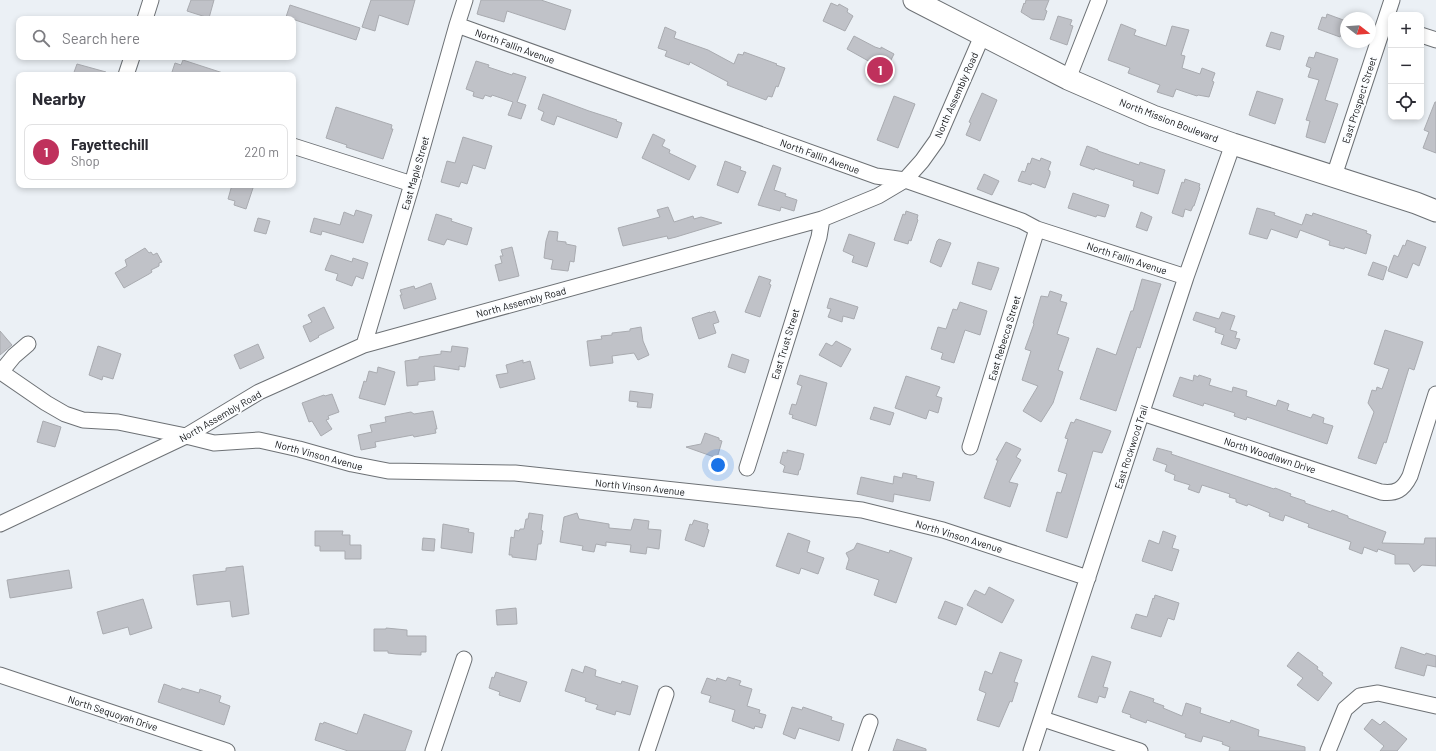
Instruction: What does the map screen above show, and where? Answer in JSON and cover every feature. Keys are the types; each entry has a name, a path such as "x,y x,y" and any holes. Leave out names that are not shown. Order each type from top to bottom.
{"main road":[{"name":"North Mission Boulevard","path":"914,0 1068,79 1153,116 1233,144 1416,203 1436,211"}],"street":[{"path":"146,16 151,0"},
{"name":"East Maple Street","path":"364,345 465,0"},
{"path":"1068,79 1099,0"},
{"name":"East Prospect Street","path":"1390,12 1392,0"},
{"name":"East Prospect Street","path":"1334,176 1388,24"},
{"name":"North Fallin Avenue","path":"457,25 876,176 905,180 1022,221 1037,229 1186,277"},
{"name":"North Assembly Road","path":"0,524 186,436 259,392 364,345 822,219 878,196 905,180 922,161 937,140 982,36"},
{"path":"1424,36 1436,40"},
{"path":"127,72 131,60"},
{"name":"East Rockwood Trail","path":"1031,751 1043,719 1186,277 1233,144"},
{"path":"296,147 412,184"},
{"name":"East Trust Street","path":"747,468 819,237 822,219"},
{"name":"East Rebecca Street","path":"970,447 1037,229"},
{"name":"North Vinson Avenue","path":"28,344 14,356 1,372 46,403 65,414 83,420 118,422 214,443 259,440 299,448 352,464 388,471 515,473 862,510 943,530 1088,578"},
{"name":"North Woodlawn Drive","path":"1142,413 1381,492 1389,493 1398,490 1405,485 1410,476 1436,394"},
{"path":"433,751 464,659"},
{"name":"North Sequoyah Drive","path":"0,675 227,751"},
{"path":"1328,751 1345,709 1360,696 1378,693 1436,706"},
{"path":"647,751 666,694"},
{"path":"1043,719 1140,751"},
{"path":"860,751 870,722"}],"building":[{"path":"191,0 214,0 210,16 203,16 187,11"},
{"path":"371,0 415,0 408,25 379,15 375,31 362,27"},
{"path":"481,0 541,0 571,10 565,30 507,11 504,22 477,14"},
{"path":"1026,0 1049,0 1045,10 1047,11 1044,20 1032,19 1021,12"},
{"path":"831,3 838,6 839,4 848,9 847,12 853,16 845,31 823,21"},
{"path":"290,5 360,28 356,40 296,20 296,16 286,16"},
{"path":"1327,14 1340,19 1340,37 1318,29 1322,17 1326,18"},
{"path":"1058,16 1072,20 1070,25 1073,26 1067,45 1050,39"},
{"path":"1121,24 1136,30 1134,35 1166,46 1172,26 1189,30 1181,55 1185,56 1182,68 1200,74 1202,68 1215,73 1212,81 1214,82 1209,97 1197,96 1176,89 1173,97 1157,92 1160,85 1128,73 1130,68 1108,60"},
{"path":"665,27 676,32 674,38 708,50 734,64 738,54 743,55 744,52 785,68 778,87 776,86 772,97 768,96 766,100 727,85 728,82 690,62 689,65 665,56 667,51 658,48"},
{"path":"1271,32 1284,36 1280,50 1266,46"},
{"path":"854,36 875,47 881,49 881,47 894,54 881,80 868,73 873,64 872,63 847,49"},
{"path":"1316,52 1338,59 1325,100 1338,104 1325,143 1306,137 1310,121 1306,120 1319,80 1308,77 1311,68 1306,66 1309,57 1314,58"},
{"path":"183,60 220,72 172,72 175,63 181,65"},
{"path":"476,61 489,65 488,67 512,75 513,73 526,77 517,102 526,105 521,119 508,115 513,102 492,95 491,97 485,95 483,99 473,96 474,92 466,89"},
{"path":"77,64 106,72 74,72"},
{"path":"1257,91 1283,99 1275,124 1249,115"},
{"path":"982,93 997,100 980,141 966,135 971,123 969,122"},
{"path":"543,94 617,120 616,121 622,123 617,138 557,116 554,125 541,120 544,112 538,109"},
{"path":"894,96 915,104 898,148 877,140"},
{"path":"1435,102 1436,153 1423,148 1429,132 1424,130"},
{"path":"336,107 392,125 391,129 393,129 383,159 346,147 347,145 326,138"},
{"path":"653,134 665,140 662,146 670,150 669,153 696,166 689,180 642,158"},
{"path":"463,137 492,146 485,169 473,165 467,184 461,182 459,187 441,182 447,161 455,163"},
{"path":"1087,146 1139,165 1140,162 1165,170 1158,194 1133,186 1134,181 1095,168 1094,170 1080,165"},
{"path":"1032,158 1040,161 1041,158 1051,162 1048,170 1050,171 1050,174 1045,188 1032,183 1031,185 1018,181 1022,171 1025,172 1028,163 1030,164"},
{"path":"725,161 741,167 740,170 746,172 738,193 717,185"},
{"path":"773,165 781,168 774,190 797,200 794,211 781,207 780,211 758,205"},
{"path":"984,174 999,181 992,195 977,189"},
{"path":"1185,179 1200,184 1200,188 1194,206 1191,211 1185,209 1183,217 1172,213 1182,182 1184,183"},
{"path":"231,188 253,188 246,209 234,205 235,201 228,199"},
{"path":"1073,193 1109,205 1105,217 1097,215 1096,217 1068,208"},
{"path":"668,207 674,222 693,216 694,219 701,217 722,223 668,239 667,236 623,246 618,228 660,217 657,210"},
{"path":"1257,208 1275,213 1274,215 1302,225 1306,214 1312,216 1313,213 1367,231 1366,233 1371,235 1366,254 1345,247 1344,249 1329,245 1330,241 1300,230 1297,238 1271,229 1267,239 1249,234"},
{"path":"356,210 372,215 363,243 322,231 321,235 310,232 314,218 340,225 344,212 354,216"},
{"path":"906,211 918,215 918,220 911,241 909,240 908,244 894,240 903,214 905,215"},
{"path":"1141,212 1152,217 1147,231 1136,227"},
{"path":"436,214 472,228 467,245 447,239 444,245 428,240"},
{"path":"258,218 270,221 266,234 254,231"},
{"path":"549,231 558,232 557,241 566,242 566,244 576,246 574,262 570,261 568,271 551,269 553,260 544,258"},
{"path":"849,234 875,243 867,267 852,262 854,256 843,251"},
{"path":"939,239 951,243 941,267 930,262"},
{"path":"1407,240 1426,247 1419,266 1413,263 1407,278 1388,271 1394,255 1398,257"},
{"path":"512,247 519,276 499,281 495,265 502,263 500,256 503,256 501,250"},
{"path":"145,248 153,255 157,253 162,262 159,263 159,266 151,270 152,272 124,288 115,273 127,266 125,260"},
{"path":"331,255 352,262 353,258 368,263 363,279 356,276 352,286 336,280 338,274 325,270"},
{"path":"978,262 999,268 991,290 972,284"},
{"path":"1373,262 1387,267 1383,280 1368,275"},
{"path":"759,276 771,280 769,284 771,285 760,317 745,312"},
{"path":"1142,279 1161,284 1140,348 1137,347 1116,411 1080,399 1097,348 1116,355 1131,311 1133,311"},
{"path":"431,283 436,299 404,309 400,290 414,286 415,289"},
{"path":"1050,291 1062,295 1060,301 1067,303 1057,334 1069,338 1058,370 1063,372 1053,403 1041,422 1023,411 1038,386 1022,380 1031,351 1025,349 1034,324 1033,323 1041,296 1048,297"},
{"path":"830,298 858,307 854,319 843,316 842,322 828,317 831,309 827,308"},
{"path":"960,302 987,311 980,335 965,330 954,363 941,359 943,353 931,349 938,327 946,329 953,309 957,310"},
{"path":"324,307 334,328 310,342 303,326 312,322 308,315"},
{"path":"715,311 719,322 713,324 716,333 699,339 692,318"},
{"path":"1196,312 1219,319 1222,312 1235,316 1230,330 1237,332 1235,338 1240,339 1236,349 1221,344 1224,335 1215,332 1216,328 1193,320"},
{"path":"641,327 643,341 649,355 638,360 634,353 612,356 613,363 590,366 587,341 602,339 601,336 630,331 630,329"},
{"path":"1385,330 1423,342 1414,370 1409,368 1386,443 1384,442 1376,464 1358,458 1374,412 1368,403 1372,390 1376,391 1377,387 1382,389 1389,369 1374,364"},
{"path":"0,331 12,345 0,355"},
{"path":"836,341 851,349 841,367 819,355 826,343 832,346"},
{"path":"258,344 264,358 240,369 234,355"},
{"path":"98,346 121,354 113,379 103,376 102,380 89,375"},
{"path":"452,346 468,348 465,367 459,366 459,370 434,366 435,380 418,382 418,385 407,386 405,361 419,359 419,357 441,354 441,351 451,352"},
{"path":"732,354 749,360 745,373 728,367"},
{"path":"523,360 523,363 530,361 535,379 500,388 496,375 508,373 506,365"},
{"path":"378,367 395,372 385,405 359,398 364,381 366,382 369,371 377,373"},
{"path":"800,375 827,383 816,426 792,418 793,415 789,414 792,404 796,405 802,386 797,384"},
{"path":"1194,375 1211,379 1209,385 1232,392 1233,387 1247,391 1246,396 1276,406 1278,400 1289,404 1287,410 1311,418 1313,414 1324,418 1323,423 1333,426 1327,444 1247,417 1246,420 1234,416 1235,413 1204,403 1203,406 1173,396 1180,377 1193,381"},
{"path":"906,376 940,387 936,396 942,398 938,413 929,410 926,419 895,408"},
{"path":"630,391 653,394 651,408 637,407 638,402 629,401"},
{"path":"332,394 339,412 328,416 329,419 326,420 332,429 321,436 312,421 309,422 302,403 324,395"},
{"path":"874,407 894,413 890,425 870,419"},
{"path":"433,411 437,429 435,429 436,433 414,437 413,435 375,442 376,447 361,450 358,435 372,432 370,425 386,422 385,417 411,412 414,414"},
{"path":"1076,419 1111,431 1102,453 1093,451 1067,538 1046,531 1057,492 1061,493 1067,474 1058,471 1068,439 1065,438 1071,422 1074,423"},
{"path":"43,421 61,427 55,447 37,442"},
{"path":"705,433 719,438 719,440 722,441 717,458 686,447 701,444"},
{"path":"1006,442 1021,449 1016,457 1021,460 1009,482 1018,484 1010,507 984,498 998,460 996,460"},
{"path":"1157,448 1274,489 1275,488 1291,494 1290,496 1305,501 1305,503 1331,512 1332,510 1348,516 1348,518 1386,532 1382,543 1424,544 1425,538 1436,538 1436,566 1422,565 1414,572 1409,564 1395,564 1395,555 1378,549 1377,552 1364,547 1362,554 1349,549 1351,542 1308,527 1309,524 1285,515 1283,521 1269,516 1270,513 1248,504 1247,506 1236,502 1236,499 1229,497 1230,494 1202,485 1199,493 1188,489 1190,485 1174,480 1175,475 1165,471 1167,465 1153,460"},
{"path":"787,450 804,454 798,475 783,472 785,466 780,463 783,452 787,453"},
{"path":"903,473 934,482 930,501 894,494 893,502 857,494 861,477 893,484 894,476 902,478"},
{"path":"529,513 543,515 541,544 538,544 536,560 512,557 512,555 509,555 511,537 514,538 515,530 519,531 520,529 524,529"},
{"path":"577,513 579,519 609,524 609,528 631,530 634,519 649,521 648,529 661,530 659,549 647,547 646,554 630,552 631,545 606,542 606,546 596,544 594,552 582,550 583,546 560,542 564,517"},
{"path":"694,520 708,524 707,529 709,530 704,547 685,540 690,524 692,525"},
{"path":"443,524 469,529 468,532 474,533 472,553 441,548"},
{"path":"315,531 343,531 342,535 350,535 350,545 361,545 361,559 345,559 345,551 320,551 320,546 315,546"},
{"path":"1163,531 1176,536 1172,548 1179,550 1172,571 1142,561 1149,540 1159,544"},
{"path":"788,533 810,541 807,552 824,558 818,574 801,568 799,574 776,566"},
{"path":"423,538 435,539 434,551 422,550"},
{"path":"857,543 889,553 890,550 912,558 896,603 874,595 879,580 846,569 849,559 846,553 854,549"},
{"path":"243,566 249,614 232,617 230,601 197,605 193,575 226,571 226,568"},
{"path":"69,570 72,588 10,598 7,580"},
{"path":"989,587 1014,600 1002,623 967,605 975,590 985,595"},
{"path":"1155,595 1179,603 1174,620 1168,618 1161,637 1131,628 1136,614 1147,617"},
{"path":"143,599 152,628 130,635 128,627 103,634 97,612"},
{"path":"945,601 963,608 956,625 938,618"},
{"path":"516,608 517,624 497,625 496,610"},
{"path":"386,628 407,630 407,636 426,636 426,652 421,652 421,655 374,651 374,629"},
{"path":"1401,647 1425,655 1426,653 1436,656 1436,667 1427,665 1424,676 1395,668"},
{"path":"1000,652 1022,660 1014,682 1018,683 1012,702 1010,701 999,727 977,720 986,693 979,690 985,671 992,674"},
{"path":"1298,652 1318,667 1317,669 1323,673 1322,675 1332,683 1318,701 1297,685 1303,678 1287,666"},
{"path":"1092,656 1111,662 1103,687 1108,688 1105,698 1099,696 1097,703 1078,697"},
{"path":"585,666 596,670 595,676 621,684 622,681 638,686 630,715 616,711 615,715 596,709 598,705 585,701 586,698 565,691 572,669 583,673"},
{"path":"496,672 527,682 520,702 499,695 500,692 489,688 492,677 494,678"},
{"path":"728,677 741,681 739,685 752,689 747,706 760,710 759,713 766,715 762,728 755,726 754,729 732,721 735,710 709,702 711,696 701,693 707,678 716,681 717,678 726,681"},
{"path":"164,684 181,690 182,688 199,693 200,689 221,696 219,702 230,706 224,725 158,702"},
{"path":"1130,691 1154,699 1153,702 1182,716 1186,703 1201,708 1200,713 1230,723 1231,720 1259,730 1258,736 1305,747 1305,751 1229,751 1230,747 1222,744 1223,742 1203,736 1201,742 1185,737 1186,734 1147,720 1146,723 1130,717 1131,715 1122,712"},
{"path":"792,707 802,710 803,707 832,717 831,720 844,724 839,741 799,728 795,739 783,734"},
{"path":"364,714 412,731 405,751 348,751 315,740 320,723 323,724 324,722 357,734"},
{"path":"1372,719 1380,725 1384,721 1407,739 1397,751 1380,751 1384,746 1364,729"},
{"path":"897,739 926,749 926,751 893,751"}],"place":[{"name":"Fayettechill","path":"880,70"}]}
